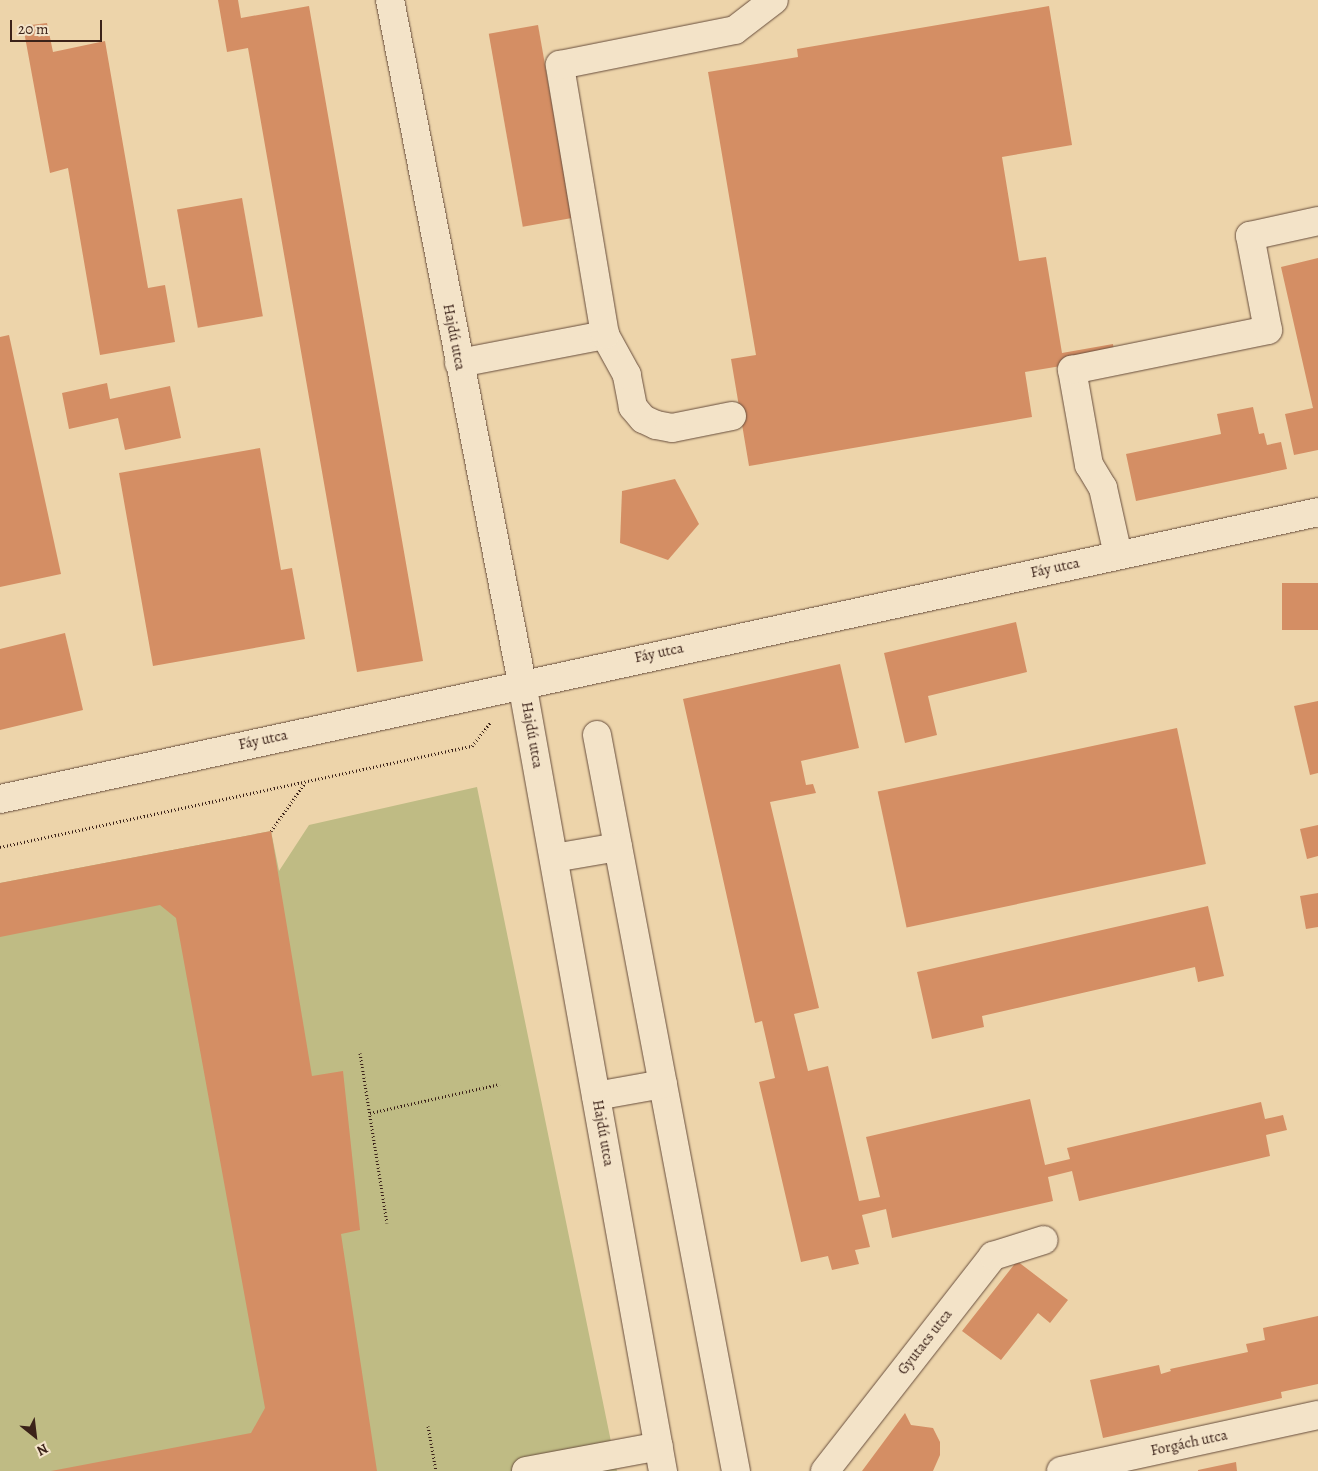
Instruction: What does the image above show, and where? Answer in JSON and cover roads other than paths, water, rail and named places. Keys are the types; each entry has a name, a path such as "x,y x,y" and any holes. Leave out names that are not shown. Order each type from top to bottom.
{"street":[{"name":"Hajdú utca","path":"390,0 522,683 661,1458"},
{"path":"732,416 672,428 656,426 643,419 633,407 627,375 605,335 560,65 735,30 774,0"},
{"path":"1118,554 1103,488 1089,465 1072,370 1268,330 1250,236 1318,221"},
{"path":"459,362 605,335"},
{"name":"Fáy utca","path":"0,798 522,683 1318,512"},
{"path":"597,735 736,1471"},
{"path":"554,858 618,847"},
{"path":"596,1096 663,1084"},
{"name":"Gyutacs utca","path":"825,1471 993,1256 1044,1240"},
{"name":"Forgách utca","path":"1061,1471 1318,1415"},
{"path":"526,1471 661,1458"}]}
